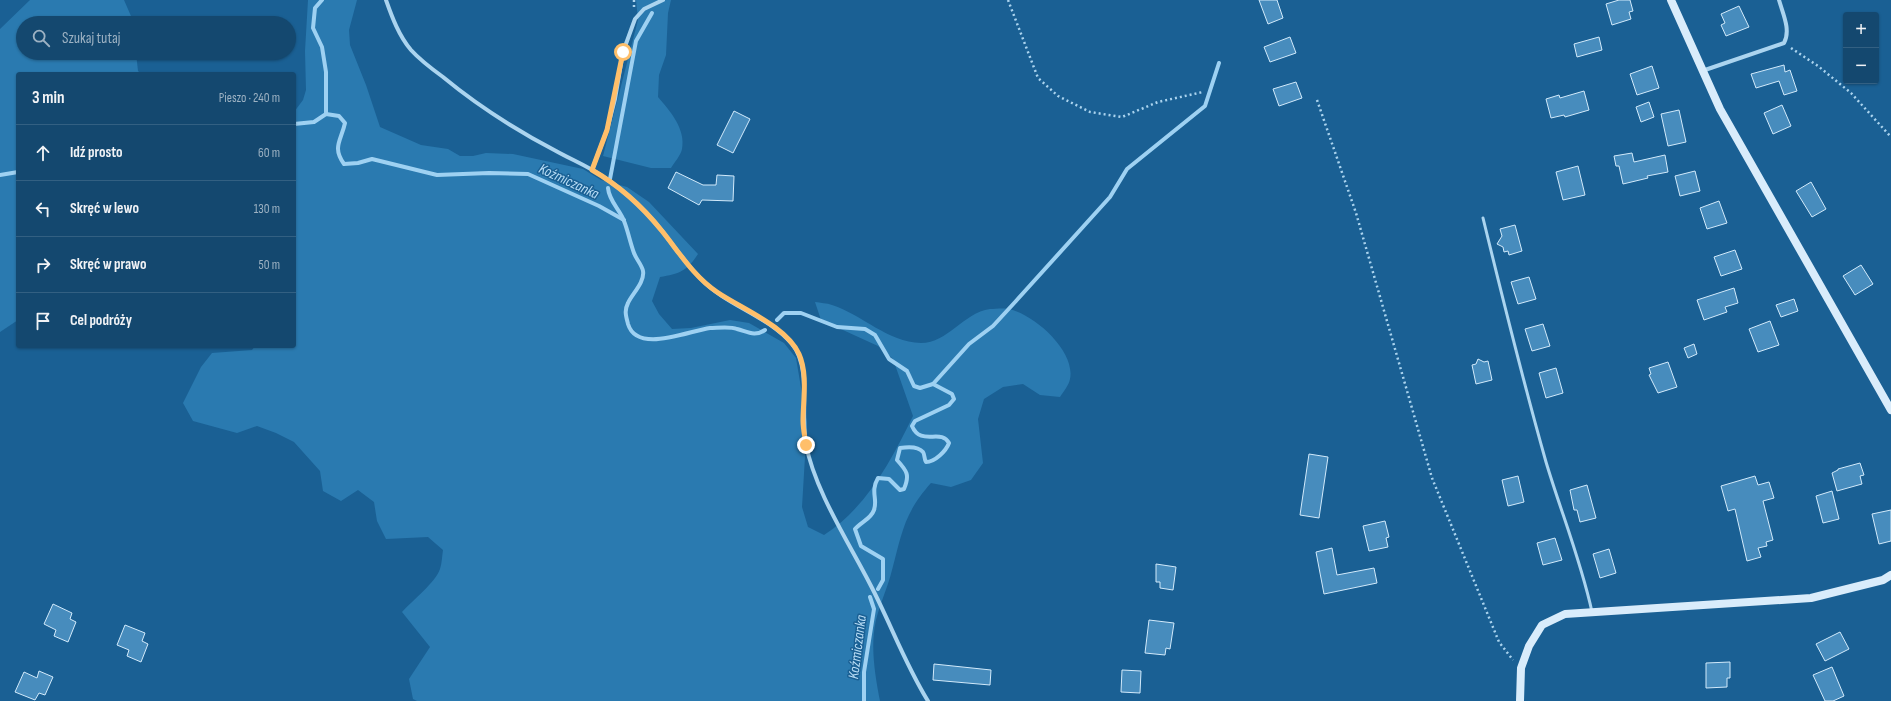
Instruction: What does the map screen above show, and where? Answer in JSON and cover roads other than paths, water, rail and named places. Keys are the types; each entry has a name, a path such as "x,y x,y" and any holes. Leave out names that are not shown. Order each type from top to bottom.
{"street":[{"path":"386,0 402,36 411,50 425,63 453,86 520,132 592,170 628,194 645,210 701,280 716,292 769,324 794,347 799,355 802,368 803,422 806,445 812,466 827,501 883,609 917,683 928,701"},
{"path":"592,170 607,130 623,52 635,19 644,9 663,0"},
{"path":"1671,0 1720,109 1891,410"},
{"path":"1702,71 1784,44 1787,38 1787,28 1779,0"},
{"path":"1520,701 1521,668 1529,646 1542,626 1565,614 1811,598 1883,580 1891,575"}],"lane":[{"path":"1483,218 1513,343 1546,462 1586,581 1592,612"}],"waterway":[{"path":"322,0 315,8 313,28 322,47 326,72 326,114"},
{"path":"610,179 636,41 652,13"},
{"path":"933,384 969,344 993,326 1110,197 1127,169 1205,106 1219,63"},
{"name":"Koźmiczanka","path":"296,124 314,122 326,114 339,116 345,123 338,144 340,158 344,164 358,163 372,159 437,175 489,173 528,174 599,206 624,220"},
{"name":"Koźmiczanka","path":"0,175 16,172"},
{"name":"Koźmiczanka","path":"608,188 610,197 624,221 634,253 643,271 640,284 630,299 626,309 628,324 633,333 642,338 652,339 677,336 710,328 734,328 755,334 765,330"},
{"name":"Koźmiczanka","path":"777,320 784,313 801,313 837,327 865,329 875,335 889,359 907,371 914,386 920,388 933,384 952,394 954,399 949,405 915,421 912,426 920,435 926,437 941,437 949,443 940,456 926,462 924,453 921,450 912,447 900,448 897,460 905,470 907,477 904,489 900,490 889,479 878,478 874,491 875,506 873,513 855,529 861,546 883,559 883,580 878,589"},
{"name":"Koźmiczanka","path":"864,701 864,672 874,609 870,597"}]}
